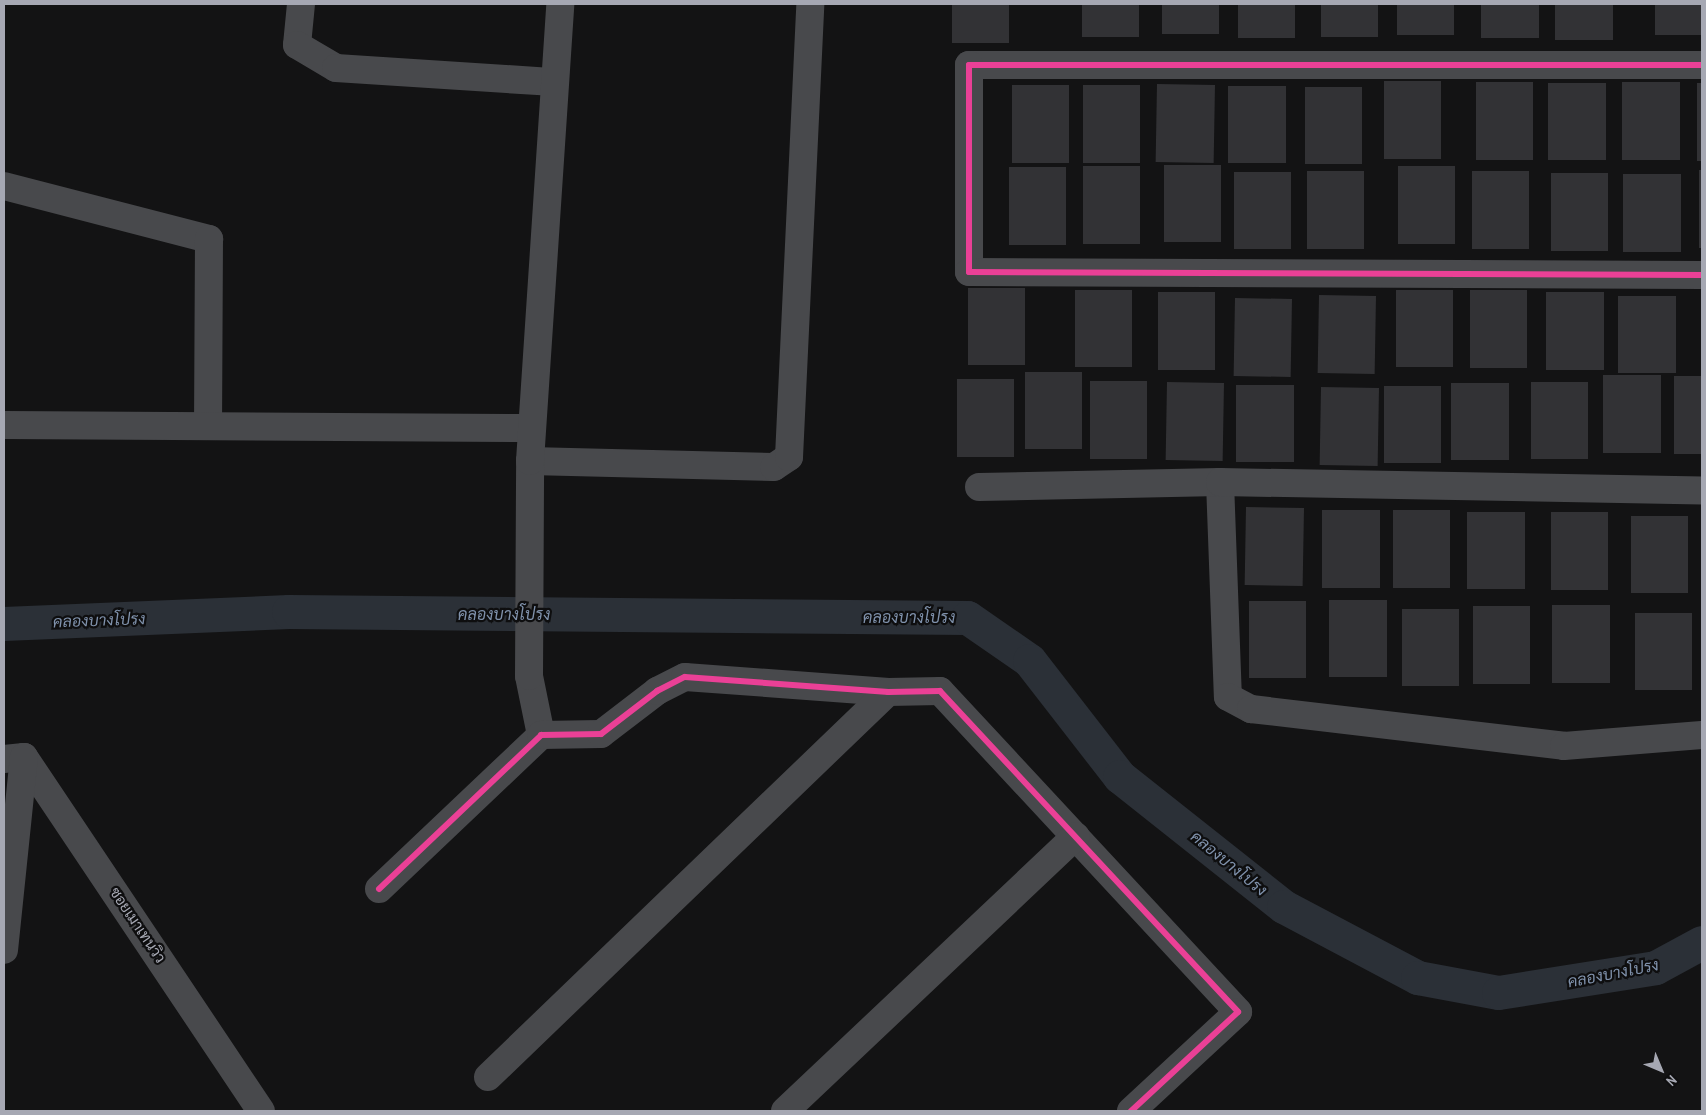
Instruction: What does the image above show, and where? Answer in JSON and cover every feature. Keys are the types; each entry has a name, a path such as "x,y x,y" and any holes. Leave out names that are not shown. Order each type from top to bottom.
{"street":[{"path":"301,4 297,45 336,68 555,82"},
{"path":"541,735 529,676 530,461 560,4"},
{"path":"530,461 774,466 789,457 810,4"},
{"path":"1702,65 969,65 969,272 1702,275"},
{"path":"4,186 209,239 208,425"},
{"path":"4,425 532,428"},
{"path":"1220,482 1228,697 1251,709 1564,746 1702,735"},
{"path":"979,487 1220,482 1702,490"},
{"path":"379,889 541,735 601,734 656,691 684,677 888,692 940,691 1238,1012 1131,1111"},
{"path":"488,1077 888,692"},
{"path":"4,950 14,758"},
{"name":"ซอยเมาเทนวิว","path":"14,758 243,1080 261,1111"},
{"path":"785,1111 1076,836"},
{"path":"240,1111 243,1080"}],"building":[{"path":"952,4 1009,4 1009,43 952,43"},
{"path":"1082,4 1139,4 1139,37 1082,37"},
{"path":"1162,4 1219,4 1219,34 1162,34"},
{"path":"1238,4 1295,4 1295,38 1238,38"},
{"path":"1321,4 1378,4 1378,37 1321,37"},
{"path":"1397,4 1454,4 1454,35 1397,35"},
{"path":"1481,4 1539,4 1539,38 1481,38"},
{"path":"1555,4 1613,4 1613,40 1555,40"},
{"path":"1655,4 1702,4 1702,35 1655,35"},
{"path":"1384,81 1441,81 1441,159 1384,159"},
{"path":"1476,82 1533,82 1533,160 1476,160"},
{"path":"1622,82 1680,82 1680,160 1622,160"},
{"path":"1548,83 1606,83 1606,160 1548,160"},
{"path":"1697,83 1702,83 1702,161 1697,161"},
{"path":"1157,84 1215,85 1214,163 1156,162"},
{"path":"1012,85 1069,85 1069,163 1012,163"},
{"path":"1083,85 1140,85 1140,163 1083,163"},
{"path":"1228,86 1286,86 1286,163 1228,163"},
{"path":"1305,87 1362,87 1362,164 1305,164"},
{"path":"1164,165 1221,165 1221,242 1164,242"},
{"path":"1083,166 1140,166 1140,244 1083,244"},
{"path":"1398,166 1455,166 1455,244 1398,244"},
{"path":"1009,167 1066,167 1066,245 1009,245"},
{"path":"1699,170 1702,170 1702,248 1699,248"},
{"path":"1307,171 1364,171 1364,249 1307,249"},
{"path":"1472,171 1529,171 1529,249 1472,249"},
{"path":"1234,172 1291,172 1291,249 1234,249"},
{"path":"1551,173 1608,173 1608,251 1551,251"},
{"path":"1623,174 1681,174 1681,252 1623,252"},
{"path":"968,288 1025,288 1025,365 968,365"},
{"path":"1075,290 1132,290 1132,367 1075,367"},
{"path":"1396,290 1453,290 1453,367 1396,367"},
{"path":"1470,290 1527,290 1527,368 1470,368"},
{"path":"1158,292 1215,292 1215,370 1158,370"},
{"path":"1546,292 1604,292 1604,370 1546,370"},
{"path":"1319,295 1376,296 1375,374 1318,373"},
{"path":"1618,296 1676,296 1676,373 1618,373"},
{"path":"1235,298 1292,299 1291,377 1234,376"},
{"path":"1025,372 1082,372 1082,449 1025,449"},
{"path":"1603,375 1661,375 1661,453 1603,453"},
{"path":"1674,376 1702,376 1702,454 1674,454"},
{"path":"957,379 1014,379 1014,457 957,457"},
{"path":"1090,381 1147,381 1147,459 1090,459"},
{"path":"1167,382 1224,383 1223,461 1166,460"},
{"path":"1531,382 1588,382 1588,459 1531,459"},
{"path":"1451,383 1509,383 1509,460 1451,460"},
{"path":"1236,385 1294,385 1294,462 1236,462"},
{"path":"1384,386 1441,386 1441,463 1384,463"},
{"path":"1321,387 1379,388 1378,466 1320,465"},
{"path":"1246,507 1304,508 1303,586 1245,585"},
{"path":"1322,510 1380,510 1380,588 1322,588"},
{"path":"1393,510 1450,510 1450,588 1393,588"},
{"path":"1467,512 1525,512 1525,589 1467,589"},
{"path":"1551,512 1608,512 1608,590 1551,590"},
{"path":"1631,516 1688,516 1688,593 1631,593"},
{"path":"1329,600 1387,600 1387,677 1329,677"},
{"path":"1249,601 1306,601 1306,678 1249,678"},
{"path":"1552,605 1610,605 1610,683 1552,683"},
{"path":"1473,606 1530,606 1530,684 1473,684"},
{"path":"1402,609 1459,609 1459,686 1402,686"},
{"path":"1635,613 1692,613 1692,690 1635,690"}],"waterway":[{"name":"คลองบางโปรง","path":"4,624 289,612 968,618 1030,661 1120,777 1284,907 1418,978 1499,993 1656,968 1702,943"}],"cycle path":[{"path":"1702,65 969,65 969,272 1702,275"},
{"path":"379,889 541,735 601,734 657,691 685,677 888,692 940,691 1238,1012 1131,1111"}]}
